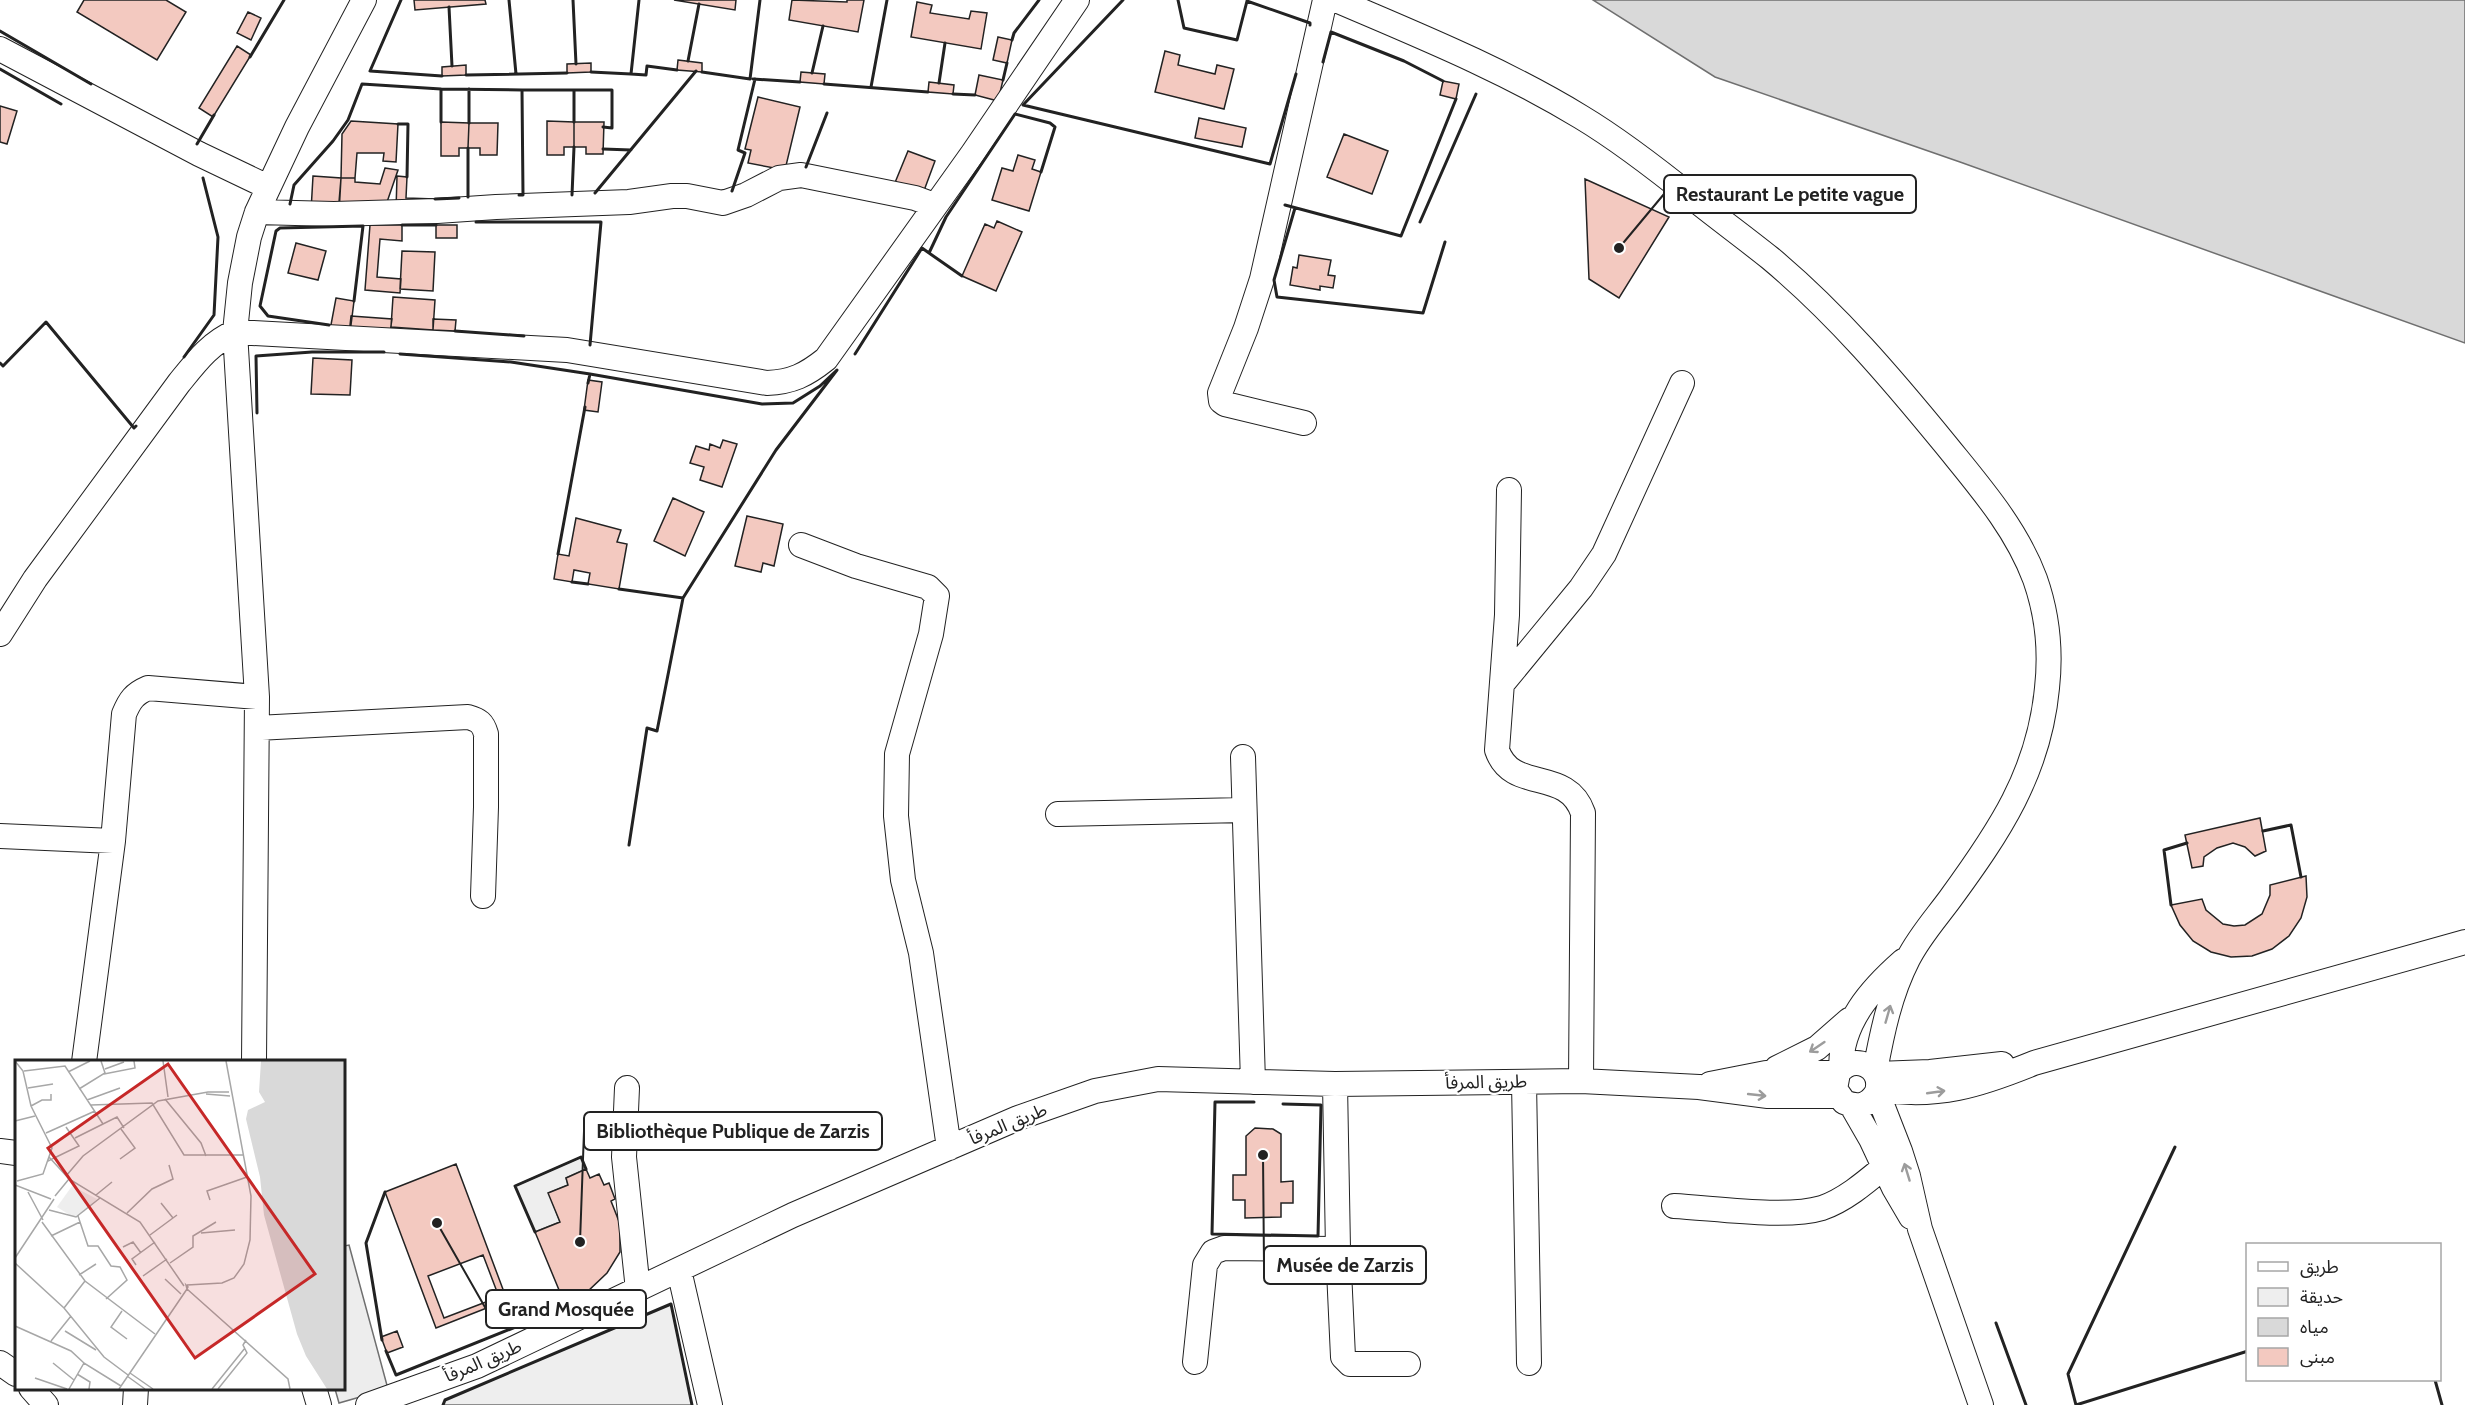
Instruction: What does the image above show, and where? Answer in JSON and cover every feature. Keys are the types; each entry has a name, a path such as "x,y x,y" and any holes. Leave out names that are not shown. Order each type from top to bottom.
{"street":[{"path":"254,1060 257,697 235,332 242,272 257,212 364,0"},
{"path":"0,634 36,579 178,383 203,353 219,339 235,332 567,350 766,383 787,382 810,372 826,359 973,153 1077,0"},
{"path":"1304,423 1225,404 1221,401 1220,393 1246,328 1262,279 1326,0"},
{"path":"1336,0 1495,68 1583,118 1657,169 1762,252 1836,320 1891,378 1994,505 2016,539 2034,577 2045,611 2048,653 2047,688 2039,734 2025,781 1996,835 1909,956 1874,990 1840,1030 1817,1048 1766,1073"},
{"path":"0,49 199,154 268,187"},
{"path":"257,212 334,214 437,212 496,207 629,202 672,196 723,202 746,195 779,178 801,175 915,198 934,205"},
{"path":"1503,683 1581,588 1604,554 1682,383"},
{"path":"1509,490 1508,615 1497,750 1501,761 1518,774 1571,791 1579,801 1583,813 1581,1081"},
{"path":"801,545 856,566 928,587 937,596 931,634 897,754 896,816 903,880 921,953 949,1148"},
{"path":"84,1060 113,841 124,714 129,700 148,688 257,697"},
{"path":"256,728 468,717 484,725 486,807 483,896"},
{"path":"1243,757 1252,1082"},
{"path":"1058,814 1244,810"},
{"path":"0,836 113,841"},
{"path":"1877,1082 2034,1063 2465,942"},
{"path":"1699,1087 1768,1096 1867,1104 1877,1082 1888,1012 1909,956"},
{"path":"1859,1009 1844,1037 1835,1089 1871,1139 1906,1209 1920,1229"},
{"path":"1699,1087 1766,1073 1839,1070 1850,1063 1859,1062 1868,1065 1877,1082 1908,1176 1920,1229 1981,1405"},
{"name":"طريق المرفأ","path":"368,1405 477,1366 793,1215 1018,1118 1095,1091 1158,1079 1335,1084 1581,1081 1699,1087"},
{"path":"1524,1082 1529,1363"},
{"path":"1335,1084 1338,1249 1343,1357 1350,1364 1408,1364"},
{"path":"627,1088 624,1157 638,1290"},
{"path":"0,1151 15,1152"},
{"path":"1674,1206 1790,1213 1823,1208 1856,1190 1884,1167"},
{"path":"1195,1362 1205,1265 1214,1252 1224,1248 1338,1249"},
{"path":"678,1270 710,1405"},
{"path":"0,1364 15,1373"},
{"path":"32,1390 46,1405"},
{"path":"135,1405 136,1390"},
{"path":"314,1390 319,1405"}],"green space":[{"path":"581,1157 586,1169 566,1178 568,1185 549,1193 560,1222 535,1232 515,1186"},
{"path":"671,1304 692,1405 443,1405 445,1400"}],"shaded area":[{"path":"349,1245 388,1389 339,1403 335,1390 345,1390 345,1246"}],"water":[{"path":"1593,0 2465,0 2465,343 1715,77"}],"building":[{"path":"84,0 166,0 186,12 157,60 77,12"},
{"path":"414,0 485,0 486,4 415,10"},
{"path":"674,0 736,0 735,10"},
{"path":"792,0 847,2 847,0 864,0 858,32 789,20"},
{"path":"917,2 932,5 930,13 969,19 971,11 987,13 981,49 911,37"},
{"path":"248,12 261,18 251,40 237,33"},
{"path":"998,37 1012,40 1007,63 993,60"},
{"path":"237,46 251,55 213,117 199,108"},
{"path":"1165,51 1180,55 1178,65 1215,74 1217,65 1234,69 1224,109 1155,92"},
{"path":"678,60 702,63 702,72 677,70"},
{"path":"591,63 591,72 567,73 567,64"},
{"path":"466,65 466,75 442,76 442,67"},
{"path":"801,72 825,74 824,84 800,82"},
{"path":"979,75 1003,80 998,101 975,95"},
{"path":"1443,81 1459,84 1456,99 1440,95"},
{"path":"929,82 954,85 953,94 928,92"},
{"path":"758,97 800,107 785,170 748,163 751,150 745,149"},
{"path":"0,106 17,111 7,144 0,142"},
{"path":"1199,118 1246,128 1242,147 1195,138"},
{"path":"351,121 398,124 396,162 383,161 384,153 357,153 355,178 341,178 342,134"},
{"path":"547,121 574,122 574,147 564,147 564,155 547,155"},
{"path":"441,122 469,123 468,148 459,148 459,156 441,156"},
{"path":"574,122 604,122 603,154 586,154 586,147 574,147"},
{"path":"469,123 498,123 497,155 480,155 480,148 468,148"},
{"path":"1344,134 1388,151 1372,194 1327,177"},
{"path":"908,151 935,161 922,196 894,185"},
{"path":"1018,155 1035,160 1032,169 1041,172 1029,211 992,200 1002,168 1013,171"},
{"path":"385,168 398,170 386,205 339,202 341,178 355,178 355,182 380,184"},
{"path":"313,176 341,178 339,213 311,211"},
{"path":"397,176 407,177 406,198 435,199 435,211 396,210"},
{"path":"1585,179 1669,217 1619,298 1589,279"},
{"path":"997,221 1022,232 996,291 962,276 985,224 994,228"},
{"path":"370,225 402,225 402,241 380,239 377,277 401,279 400,293 365,290"},
{"path":"436,225 457,225 457,238 436,238"},
{"path":"296,243 326,251 318,280 288,273"},
{"path":"402,251 435,252 433,291 400,289"},
{"path":"1299,255 1331,260 1328,275 1335,276 1333,288 1320,286 1320,290 1290,285 1293,267 1297,268"},
{"path":"393,297 435,300 433,330 391,327"},
{"path":"336,298 354,301 350,333 330,330"},
{"path":"351,316 392,319 389,339 349,335"},
{"path":"433,319 456,320 455,331 433,330"},
{"path":"313,358 352,360 350,395 311,394"},
{"path":"588,380 602,382 598,412 584,410"},
{"path":"723,440 737,444 722,487 700,480 704,467 690,463 696,446 709,450 710,444 720,448"},
{"path":"673,498 704,512 685,556 654,541"},
{"path":"747,516 783,524 774,566 763,563 761,572 735,566"},
{"path":"576,518 621,530 617,542 627,544 619,589 588,584 590,573 574,570 572,582 554,579 558,554 569,556"},
{"path":"2260,818 2266,851 2255,856 2245,847 2233,843 2217,848 2204,857 2203,866 2192,868 2185,835"},
{"path":"2306,876 2307,897 2301,918 2289,936 2272,949 2252,956 2231,957 2211,952 2193,941 2180,925 2171,905 2202,899 2206,910 2223,924 2245,925 2262,914 2270,895 2270,885"},
{"path":"1255,1128 1273,1129 1281,1134 1281,1182 1293,1181 1293,1203 1281,1203 1281,1217 1245,1218 1245,1200 1233,1200 1233,1175 1246,1175 1246,1136"},
{"path":"456,1164 507,1300 436,1328 385,1192","holes":["483,1255 499,1297 444,1318 428,1276"]},
{"path":"586,1169 590,1178 599,1174 604,1185 609,1183 615,1199 611,1201 620,1224 620,1252 607,1273 588,1291 564,1302 535,1232 560,1222 548,1193 568,1185 566,1178"},
{"path":"397,1331 403,1347 387,1353 381,1337"}],"wall":[{"path":"250,57 284,0"},
{"path":"401,0 370,71 442,76"},
{"path":"509,0 516,74"},
{"path":"573,0 576,64"},
{"path":"591,72 631,74 639,0"},
{"path":"702,72 750,79 760,0"},
{"path":"871,87 887,0"},
{"path":"1012,40 1014,33 1039,0"},
{"path":"1123,0 1023,105 1270,164 1296,74"},
{"path":"1178,0 1184,28 1237,40 1247,1 1310,23 1310,25"},
{"path":"688,61 699,4"},
{"path":"449,7 452,66"},
{"path":"812,73 823,26"},
{"path":"0,31 91,84"},
{"path":"1323,62 1331,32 1404,61 1443,81"},
{"path":"939,83 945,43"},
{"path":"1003,80 1007,63"},
{"path":"631,74 646,75 647,66 677,70"},
{"path":"0,69 61,104"},
{"path":"595,193 696,71"},
{"path":"466,75 567,73"},
{"path":"753,79 800,82"},
{"path":"732,191 745,153 738,150 755,79"},
{"path":"290,204 294,185 333,141 348,120 362,84 441,89 441,122"},
{"path":"824,84 928,92"},
{"path":"441,89 522,90 523,195 519,195"},
{"path":"469,89 469,123"},
{"path":"522,90 612,90 612,128 603,127"},
{"path":"574,91 574,122"},
{"path":"953,94 975,95"},
{"path":"1420,222 1476,94"},
{"path":"1285,205 1401,236 1456,99"},
{"path":"806,167 827,113"},
{"path":"855,354 922,248 929,253 946,217 1015,114 1050,123 1055,127 1041,172"},
{"path":"197,144 214,115"},
{"path":"398,124 408,124 407,177"},
{"path":"572,195 574,147"},
{"path":"468,148 468,197"},
{"path":"603,149 631,150"},
{"path":"184,357 214,315 218,237 203,178"},
{"path":"435,199 459,198"},
{"path":"1295,208 1274,280 1277,297 1423,313 1445,242"},
{"path":"476,222 601,222 590,345"},
{"path":"402,225 436,225"},
{"path":"329,325 268,316 260,306 276,231 280,228 363,226 354,301"},
{"path":"929,253 962,276"},
{"path":"0,363 3,366 46,322 134,428 136,426"},
{"path":"455,331 524,336"},
{"path":"257,413 256,356 312,352 384,352"},
{"path":"400,354 511,362 590,374 588,383"},
{"path":"590,374 762,404 793,403 820,386 837,370 776,450 683,598 619,589"},
{"path":"558,554 585,407"},
{"path":"572,582 588,584"},
{"path":"629,845 647,728 657,731 683,598"},
{"path":"2263,831 2291,825 2301,877"},
{"path":"2171,905 2164,850 2187,843"},
{"path":"1254,1102 1215,1102 1212,1234 1318,1236 1321,1105 1283,1104"},
{"path":"2076,1405 2068,1374 2175,1147"},
{"path":"535,1232 515,1186 581,1157 586,1169"},
{"path":"382,1340 366,1243 385,1192"},
{"path":"386,1351 396,1375 518,1326 507,1300"},
{"path":"443,1405 445,1400 671,1304 692,1405"},
{"path":"1996,1323 2026,1405"},
{"path":"2076,1405 2246,1352"},
{"path":"2435,1381 2442,1405"}],"place":[{"name":"Restaurant Le petite vague","path":"1619,248"},
{"name":"Musée de Zarzis","path":"1263,1155"},
{"name":"Grand Mosquée","path":"437,1223"},
{"name":"Bibliothèque Publique de Zarzis","path":"580,1242"}]}
